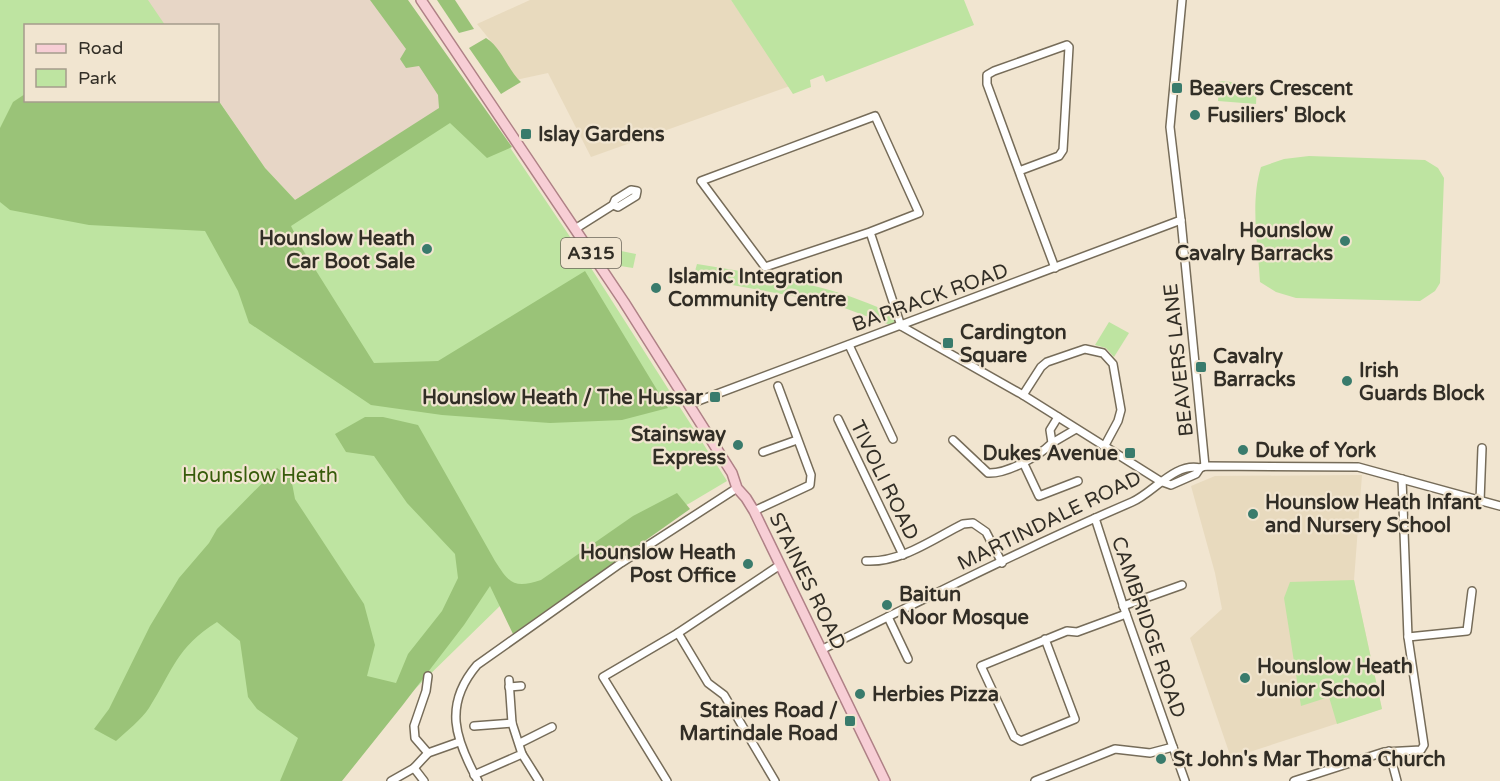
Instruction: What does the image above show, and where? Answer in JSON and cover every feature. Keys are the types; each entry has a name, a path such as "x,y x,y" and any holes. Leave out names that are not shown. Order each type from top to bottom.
{"main road":[{"name":"A315","path":"421,0 690,404"},
{"name":"STAINES ROAD","path":"690,404 732,473 737,488 754,511 885,781"}],"street":[{"name":"BEAVERS LANE","path":"1182,0 1170,127 1181,220 1202,467"},
{"path":"1019,171 1059,156 1063,150 1069,47 1067,45 987,75 987,84 1019,171 1055,268"},
{"path":"875,116 920,213 870,232 765,267 701,181 875,116"},
{"path":"575,229 613,205"},
{"name":"BARRACK ROAD","path":"690,404 1181,220"},
{"path":"870,232 901,326 1023,394 1160,481"},
{"path":"849,345 893,439"},
{"path":"1023,394 1047,362 1085,349 1103,353 1113,364 1121,410 1118,421 1104,447"},
{"path":"754,511 810,485 811,475 796,440 778,386"},
{"path":"1052,443 1050,430 1059,417"},
{"name":"TIVOLI ROAD","path":"838,419 903,555"},
{"path":"953,440 988,473 998,474 1042,452 1052,443 1076,429"},
{"path":"763,452 796,440"},
{"path":"1480,501 1482,448"},
{"path":"1023,462 1039,496 1078,481"},
{"path":"1202,467 1359,467 1500,506"},
{"name":"MARTINDALE ROAD","path":"821,650 1095,518 1144,497 1160,481 1171,485 1196,474 1202,467"},
{"path":"1293,781 1389,752 1421,750 1424,745 1408,637 1402,479"},
{"path":"522,754 476,778 459,742 456,721 458,699 467,676 477,665 621,563 737,488"},
{"name":"CAMBRIDGE ROAD","path":"1095,518 1185,781"},
{"name":"TIVOLI ROAD","path":"866,561 881,562 903,555 963,524 973,523 986,532 1002,563"},
{"path":"603,677 678,633 780,565"},
{"path":"1045,639 1075,719 1021,741 1014,737 981,666 1045,639 1067,631 1077,632 1182,585"},
{"path":"1408,637 1467,631 1472,591"},
{"path":"888,617 908,659"},
{"path":"678,633 708,683 724,694 775,781"},
{"path":"594,674 603,677 666,781"},
{"path":"428,676 426,692 414,726 415,738 428,753"},
{"path":"521,686 509,683 512,723 522,754 539,781"},
{"path":"474,726 512,723"},
{"path":"520,743 552,727"},
{"path":"391,781 414,768 428,753 459,742"},
{"path":"1035,781 1115,749 1150,753 1173,747"},
{"path":"1389,752 1397,781"},
{"path":"414,768 424,781"}],"shaded area":[{"path":"0,0 383,0 448,103 295,200 265,168 219,101 219,24 24,24"},
{"path":"530,0 731,0 790,86 591,157 548,73 511,81 490,40 477,24"},
{"path":"1362,475 1354,580 1382,709 1231,758 1190,638 1222,609 1215,573 1191,486 1215,476"}],"green space":[{"name":"Hounslow Heath","path":"0,0 148,0 164,24 24,24 24,102 219,101 265,168 295,200 480,103 591,268 727,481 503,603 377,726 335,781 0,781"},
{"path":"370,0 408,0 512,147 487,158 450,123 291,226 303,250 374,363 438,361 585,271 668,408 622,420 550,423 442,415 371,405 249,323 238,291 205,231 89,225 10,210 0,202 0,128 13,102 24,95 24,102 219,101 265,168 295,200 439,108 438,95 419,66 406,68 400,59 406,49"},
{"path":"437,0 455,0 474,29 459,33"},
{"path":"731,0 964,0 974,25 826,82 823,75 810,80 811,87 793,94"},
{"path":"486,38 496,47 521,82 501,94 469,48"},
{"path":"1219,81 1257,84 1256,104 1218,101"},
{"path":"1309,156 1425,160 1438,168 1444,178 1440,283 1435,291 1420,301 1296,298 1276,292 1260,282 1255,209 1261,167 1284,159"},
{"path":"606,248 636,254 633,268 614,265"},
{"path":"697,264 776,277 827,289 877,307 902,319 890,325 831,303 693,278"},
{"path":"1109,322 1129,333 1114,357 1106,348 1095,345"},
{"path":"365,417 383,417 418,425 495,561 504,575 518,584 541,580 633,516 677,493 690,509 513,634 490,586 464,625 342,781 280,781 298,738 257,709 248,697 240,641 217,622 192,641 177,660 146,712 116,741 94,729 109,709 150,626 179,578 209,543 217,529 277,468 291,478 295,499 364,604 375,645 367,676 396,683 408,654 442,611 458,578 455,554 407,503 374,456 346,452 335,434"},
{"path":"1354,580 1382,709 1337,724 1329,697 1301,706 1284,598 1290,582"}],"place":[{"name":"Beavers Crescent","path":"1177,88"},
{"name":"Fusiliers' Block","path":"1195,115"},
{"name":"Islay Gardens","path":"526,134"},
{"name":"Hounslow Cavalry Barracks","path":"1345,241"},
{"name":"Hounslow Heath Car Boot Sale","path":"427,249"},
{"name":"Islamic Integration Community Centre","path":"656,288"},
{"name":"Cardington Square","path":"948,343"},
{"name":"Cavalry Barracks","path":"1201,367"},
{"name":"Irish Guards Block","path":"1347,381"},
{"name":"Hounslow Heath / The Hussar","path":"715,397"},
{"name":"Stainsway Express","path":"738,445"},
{"name":"Duke of York","path":"1243,450"},
{"name":"Dukes Avenue","path":"1130,453"},
{"name":"Hounslow Heath Infant and Nursery School","path":"1253,514"},
{"name":"Hounslow Heath Post Office","path":"748,564"},
{"name":"Baitun Noor Mosque","path":"887,605"},
{"name":"Hounslow Heath Junior School","path":"1245,678"},
{"name":"Herbies Pizza","path":"860,694"},
{"name":"Staines Road / Martindale Road","path":"850,721"},
{"name":"St John's Mar Thoma Church","path":"1161,759"}]}
